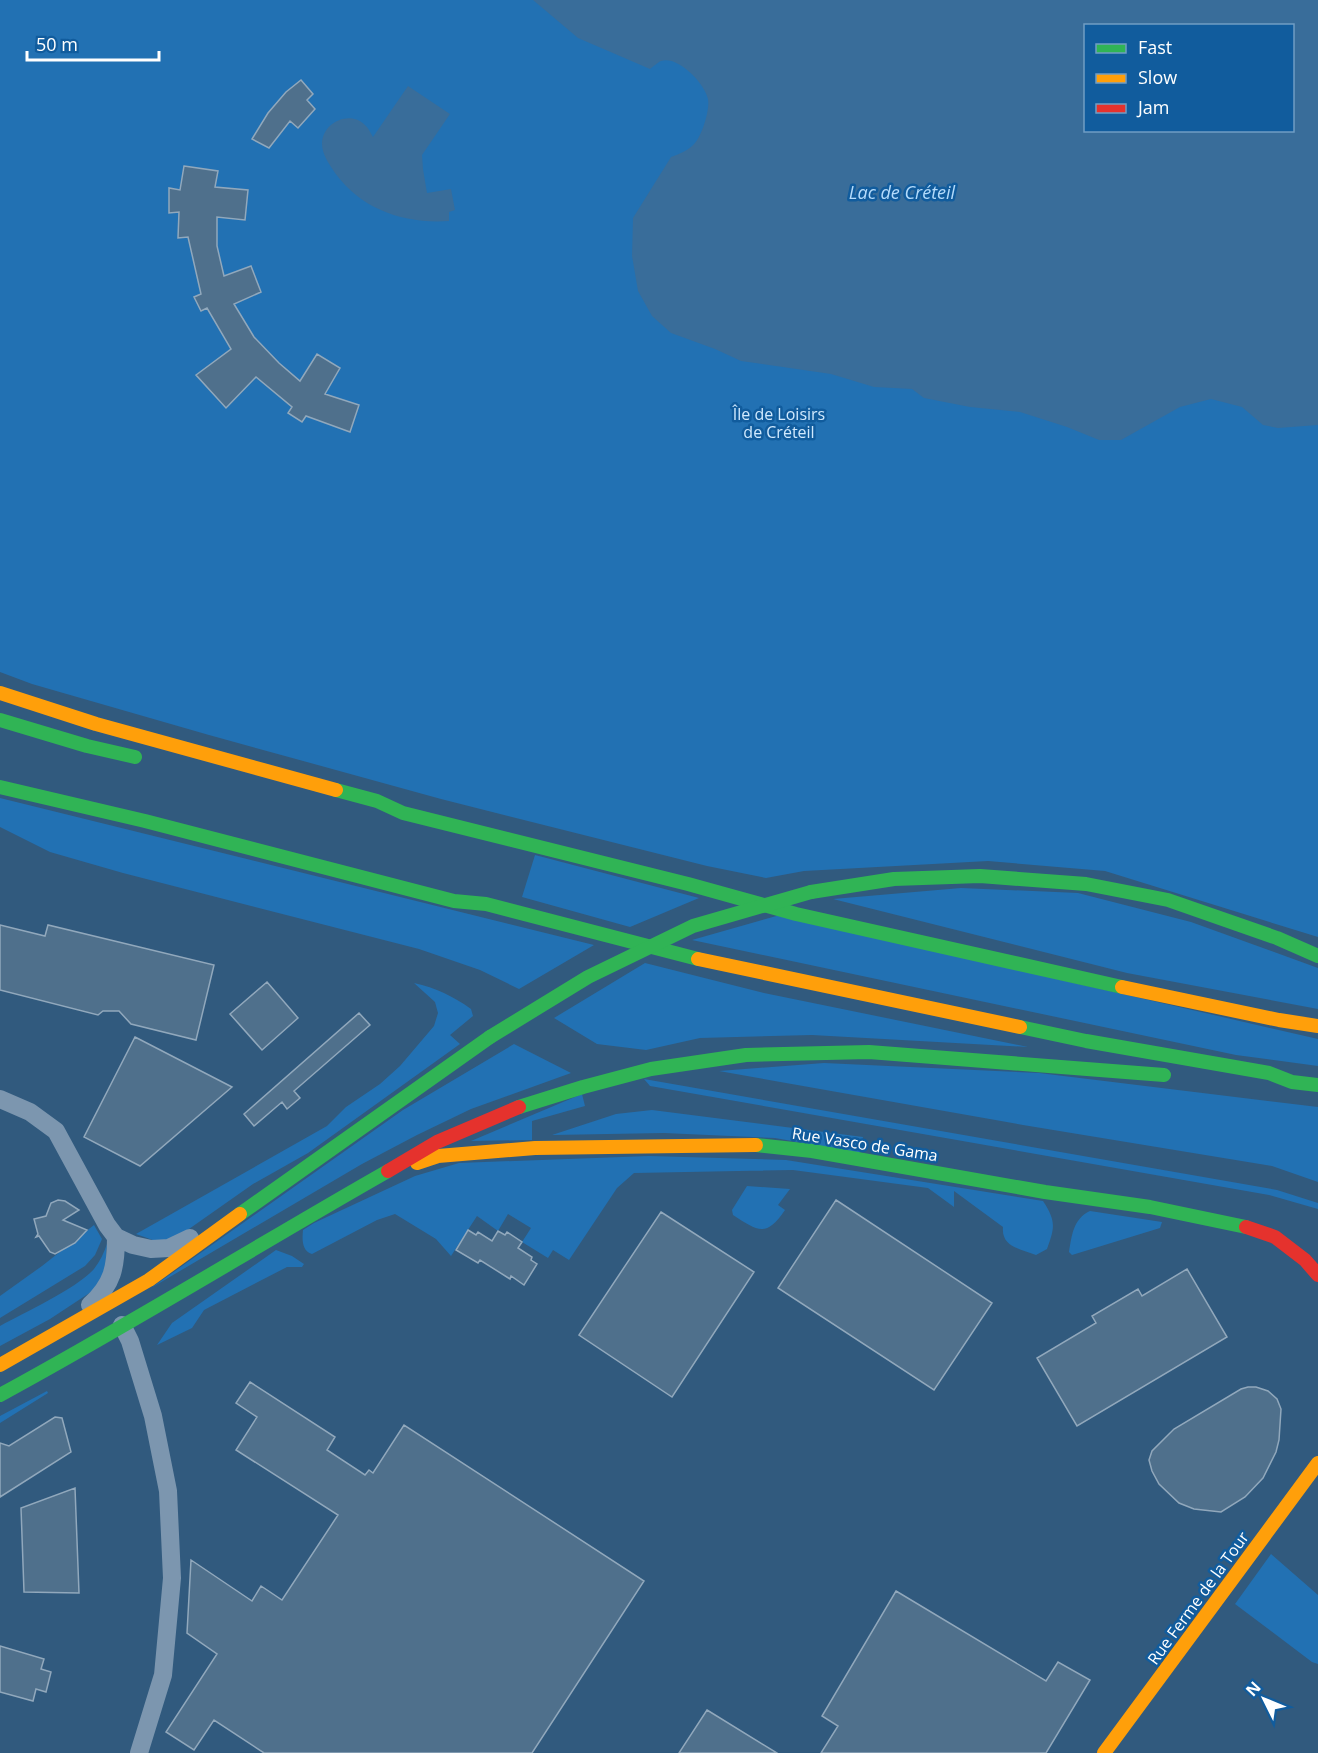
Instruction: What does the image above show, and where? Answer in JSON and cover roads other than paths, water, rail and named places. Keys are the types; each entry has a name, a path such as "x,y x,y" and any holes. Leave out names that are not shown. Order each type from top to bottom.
{"main road":[{"path":"0,693 96,724 377,801 403,813 688,884 796,914 1042,970 1279,1020 1318,1026"},
{"path":"0,720 87,746 145,759"},
{"path":"0,787 145,821 454,901 486,904"},
{"path":"316,799 374,812 403,813"},
{"path":"122,801 458,892 486,904 688,957 1086,1041 1269,1073 1292,1082 1318,1085"},
{"path":"0,1365 149,1280 490,1037 588,977 693,926 811,891 894,879 980,876 1086,884 1168,900 1318,956"},
{"path":"0,1395 437,1142 510,1110 584,1087 651,1069 746,1055 869,1052 1179,1077"},
{"path":"1258,1085 1269,1086 1292,1082"},
{"name":"Rue Vasco de Gama","path":"388,1171 438,1156 535,1148 751,1145 812,1151 1070,1196 1150,1207 1260,1231 1290,1246 1318,1275"},
{"name":"Rue Ferme de la Tour","path":"1104,1753 1318,1463"}],"street":[{"path":"0,1099 30,1112 56,1131 107,1225 116,1237 133,1245 160,1250 169,1248 240,1214"},
{"path":"59,1332 98,1298 113,1276 116,1237"},
{"path":"122,1325 130,1341 153,1416 168,1491 172,1578 163,1675 139,1753"}],"water":[{"name":"Lac de Créteil","path":"533,0 1318,0 1318,425 1278,428 1263,425 1242,407 1211,399 1180,407 1121,440 1099,440 1020,412 970,407 924,398 912,389 874,387 831,374 741,361 671,333 652,316 638,291 632,256 633,218 671,157 687,150 698,139 707,116 708,99 702,86 683,66 668,60 661,61 650,69 578,38"},
{"path":"408,86 450,114 422,155 427,193 451,189 455,210 449,212 449,221 400,217 371,205 346,186 333,170 323,151 323,136 327,130 338,120 345,118 360,121 373,137"}],"park label":[{"name":"Île de Loisirs de Créteil","path":"779,423"}]}
